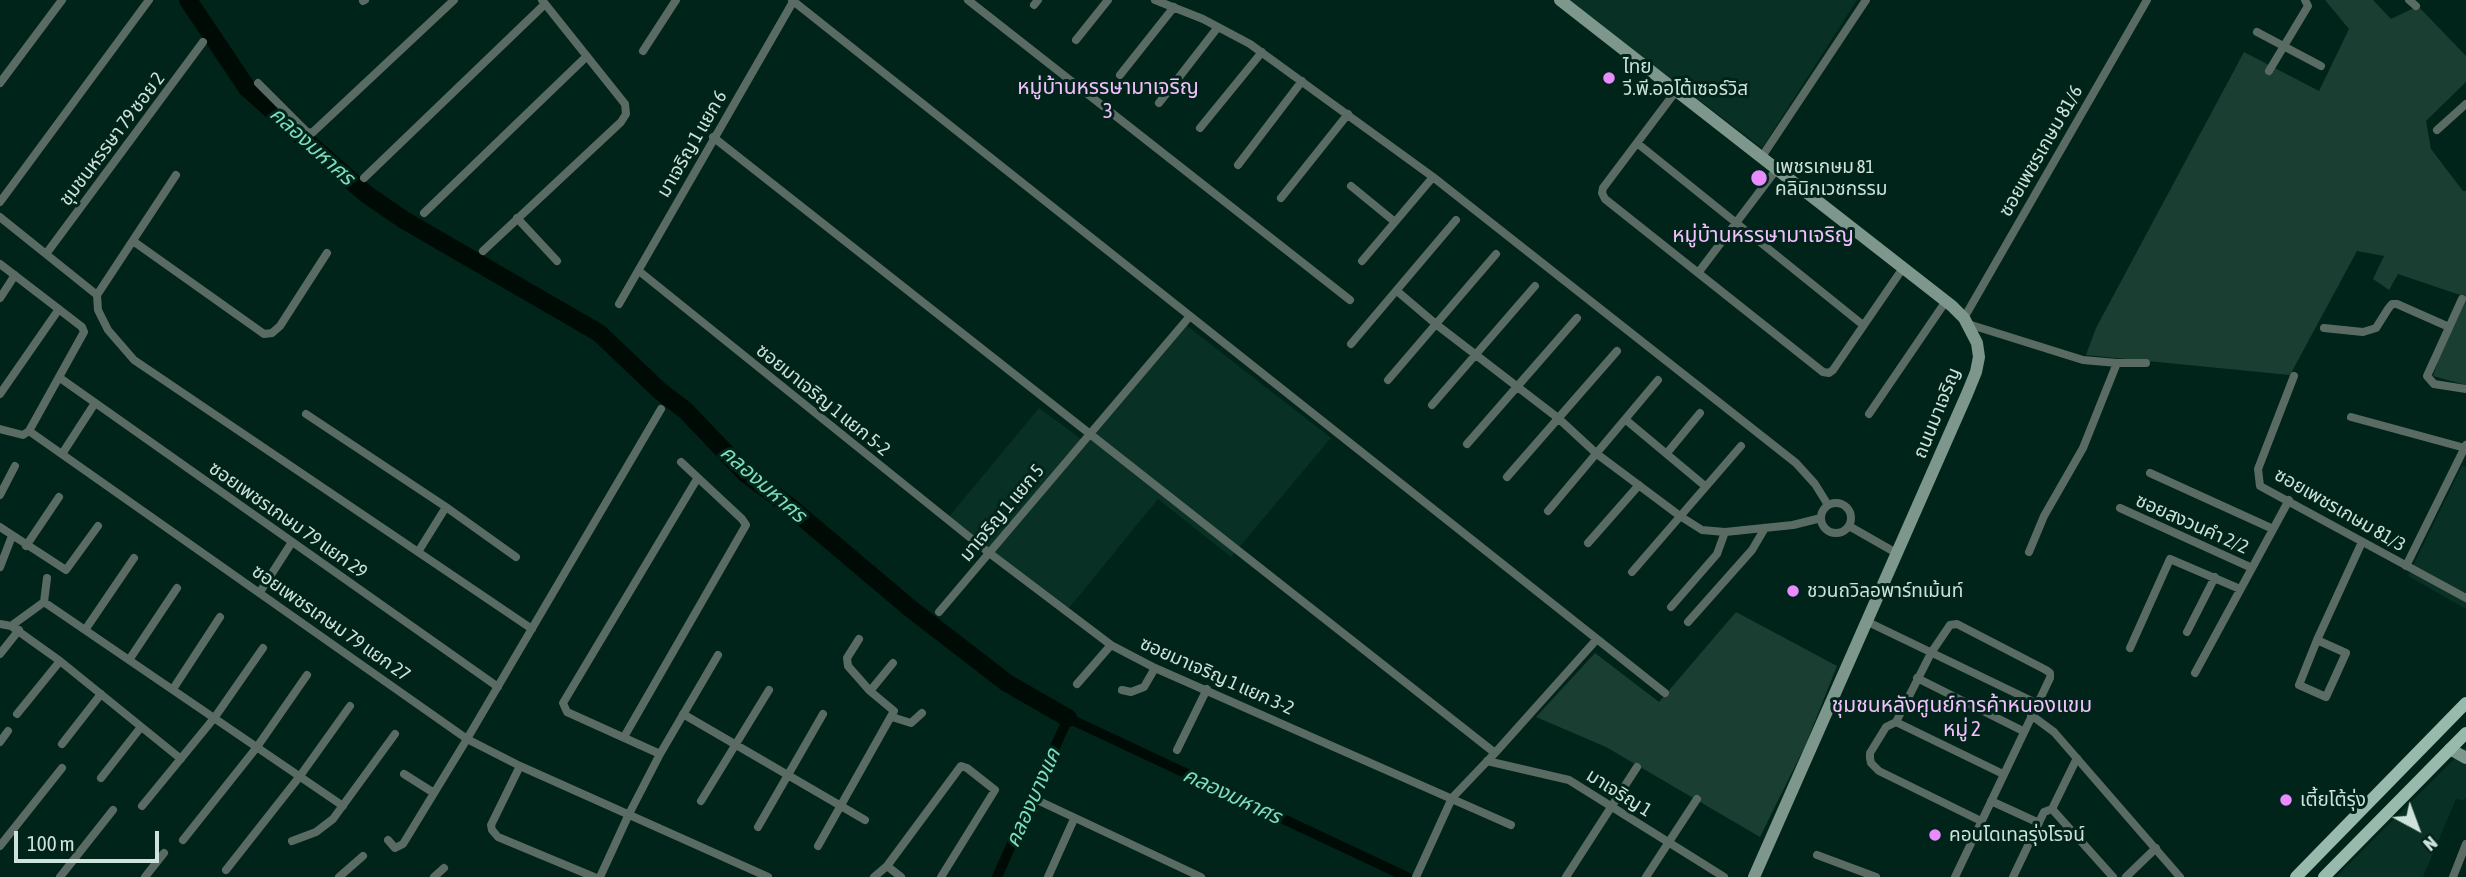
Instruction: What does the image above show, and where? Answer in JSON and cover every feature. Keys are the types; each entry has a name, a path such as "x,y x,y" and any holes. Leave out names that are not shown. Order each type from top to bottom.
{"main road":[{"name":"ถนนมาเจริญ","path":"1560,0 1946,301 1966,321 1977,343 1979,357 1976,372 1754,877"},
{"path":"2296,877 2466,703"},
{"path":"2325,877 2466,733"},
{"path":"2450,750 2466,758"}],"street":[{"path":"0,83 62,0"},
{"path":"0,202 149,0"},
{"path":"258,83 307,132 312,133 454,0"},
{"path":"643,51 676,0"},
{"path":"793,0 1665,693"},
{"name":"มาเจริญ 1 แยก 6","path":"619,304 793,0"},
{"path":"968,0 1350,300"},
{"path":"1076,40 1108,0"},
{"path":"1155,0 1218,27 1262,52 1433,177 1796,463 1815,484 1828,505"},
{"path":"1761,158 1866,0"},
{"name":"ซอยเพชรเกษม 81/6","path":"1966,321 2147,0"},
{"path":"2269,71 2308,6 2305,0"},
{"path":"363,178 544,2 625,104 626,114 621,122 483,251"},
{"path":"1120,75 1174,8"},
{"path":"1159,103 1218,27"},
{"path":"2257,32 2321,66"},
{"name":"ชุมชนหรรษา 79 ซอย 2","path":"46,254 203,42"},
{"path":"1200,128 1262,52"},
{"path":"424,213 587,56"},
{"path":"1238,165 1302,81"},
{"path":"1676,91 1603,188 1602,193 1610,204 1823,372 1829,373 1833,370 1903,268"},
{"path":"2437,130 2466,104"},
{"path":"1281,198 1348,114"},
{"path":"713,137 1495,753"},
{"path":"1637,144 1863,325"},
{"path":"1698,272 1776,170"},
{"path":"176,175 97,295 98,310 108,330 134,360 531,629"},
{"path":"1362,261 1433,177"},
{"path":"1351,186 1395,222"},
{"path":"0,217 97,295"},
{"path":"517,218 558,261"},
{"path":"1351,344 1456,219"},
{"path":"133,241 264,334 272,333 280,326 327,253"},
{"path":"1388,380 1496,254"},
{"path":"0,264 82,327 84,332 29,431 23,435 0,429"},
{"name":"ซอยมาเจริญ 1 แยก 5-2","path":"639,271 988,552"},
{"path":"0,298 15,275"},
{"path":"1432,405 1535,286"},
{"path":"1397,291 1558,418 1597,454 1679,516 1702,530 1725,532 1765,528 1821,518"},
{"path":"2462,299 2427,376 2434,384 2466,389"},
{"path":"1869,414 1946,301"},
{"path":"2324,328 2363,332 2376,328 2392,304 2448,327"},
{"path":"0,394 59,309"},
{"name":"มาเจริญ 1 แยก 5","path":"939,612 1191,316"},
{"path":"1467,444 1519,388 1577,318"},
{"path":"1966,321 2083,360 2146,363"},
{"path":"1507,477 1617,351"},
{"path":"2029,552 2050,505 2083,449 2117,363"},
{"name":"ซอยเพชรเกษม 81/3","path":"2294,376 2258,469 2260,486 2466,598"},
{"name":"ซอยเพชรเกษม 79 แยก 29","path":"60,379 498,687"},
{"path":"1548,511 1658,380"},
{"path":"62,454 95,403"},
{"path":"388,840 395,848 403,844 660,409"},
{"path":"1667,453 1699,413"},
{"path":"306,414 516,557"},
{"path":"2351,417 2465,447 2406,566"},
{"path":"1626,419 1705,486"},
{"name":"ซอยเพชรเกษม 79 แยก 27","path":"29,431 467,739 520,766 768,877"},
{"path":"1632,572 1741,446"},
{"path":"624,737 746,525 681,462"},
{"path":"0,495 15,466"},
{"path":"2150,474 2273,529"},
{"path":"660,754 567,712 563,704 697,479"},
{"path":"1588,543 1639,485"},
{"path":"26,545 59,497"},
{"path":"2195,673 2289,500"},
{"path":"1838,503 1846,508 1851,516 1849,526 1842,532 1832,532 1824,527 1821,518 1828,505 1838,503"},
{"path":"418,552 446,507"},
{"name":"ซอยสงวนคำ 2/2","path":"2120,508 2252,568"},
{"path":"0,527 66,570 98,526"},
{"path":"1849,526 1898,554"},
{"path":"1688,622 1752,550 1765,528"},
{"path":"1671,607 1717,554 1725,532"},
{"path":"0,567 12,536"},
{"path":"260,592 292,541"},
{"path":"2317,640 2346,653 2326,697 2299,685 2317,640 2362,542"},
{"name":"ซอยมาเจริญ 1 แยก 3-2","path":"988,552 1111,645 1155,668 1511,825"},
{"path":"85,630 134,558"},
{"path":"2130,648 2170,559 2240,589"},
{"path":"2187,632 2215,577"},
{"path":"0,654 15,628 44,602 47,578"},
{"path":"129,660 177,588"},
{"path":"44,602 343,806"},
{"path":"173,689 220,617"},
{"path":"1868,622 2036,703"},
{"path":"0,624 15,628 60,661 181,759"},
{"path":"1955,877 2050,678 2050,673 1957,624 1950,625 1931,653 1896,722 1886,726 1870,753 1871,763 1879,771 1981,821"},
{"path":"818,846 892,717 893,709 852,673 846,662 859,639"},
{"path":"1416,877 1452,797 1597,639"},
{"path":"1077,684 1111,645"},
{"path":"142,806 215,717 263,648"},
{"path":"600,877 660,754 718,654"},
{"path":"17,714 60,661"},
{"path":"870,691 893,663"},
{"path":"1122,690 1140,690 1155,668"},
{"path":"183,840 257,747 307,675"},
{"path":"1917,678 2024,731"},
{"path":"1177,750 1207,689"},
{"path":"701,802 769,690"},
{"path":"62,744 101,694"},
{"path":"226,870 300,776 350,706"},
{"path":"892,717 911,723 922,713"},
{"path":"683,714 865,821"},
{"path":"758,827 823,714"},
{"path":"2031,715 2054,733 2077,758 2180,877"},
{"path":"1896,722 2003,774"},
{"path":"101,778 141,727"},
{"path":"0,742 8,731"},
{"path":"292,841 325,827 395,734"},
{"path":"2013,877 2044,812 2052,809 2077,758"},
{"name":"มาเจริญ 1","path":"1487,761 1569,780 1724,877"},
{"path":"520,766 491,825 492,830 498,837 594,877"},
{"path":"874,877 887,866 961,766 995,790 941,877"},
{"path":"1566,877 1637,767"},
{"path":"0,846 62,768"},
{"path":"404,774 434,793"},
{"path":"1646,877 1697,799"},
{"path":"1037,800 1201,877"},
{"path":"1991,801 2039,823"},
{"path":"2052,809 2113,877"},
{"path":"60,877 113,810"},
{"path":"1048,877 1074,819"},
{"path":"2453,877 2466,844"},
{"path":"2126,877 2156,848"},
{"path":"145,877 164,853"},
{"path":"1817,855 1876,877"},
{"path":"339,877 363,856"},
{"path":"887,866 901,877"},
{"path":"434,877 444,868"}],"shaded area":[{"path":"1568,0 1857,0 1762,148"},
{"path":"2325,0 2373,0 2391,19 2418,6 2466,56 2466,82 2426,121 2431,149 2463,191 2466,191 2466,385 2433,376 2460,295 2398,274 2389,290 2373,279 2384,256 2357,251 2290,375 2086,355 2096,328 2244,52 2319,91 2349,29"},
{"path":"1186,325 1331,438 1231,557 1158,499 1065,613 948,518 1039,408 1085,442"},
{"path":"2462,466 2466,467 2466,609 2408,576"},
{"path":"1736,612 1837,666 1805,746 1760,837 1606,747 1536,717 1595,653 1659,702"},
{"path":"2466,747 2466,798 2456,799 2423,877 2336,877"}],"waterway":[{"name":"คลองมหาศร","path":"188,0 247,88 366,194 404,220 599,333 660,391 686,411 746,474 789,506 911,609 1007,683 1068,718"},
{"name":"คลองมหาศร","path":"997,877 1068,718 1407,877"}],"place":[{"name":"ไทย วี.พี.ออโต้เซอร์วิส","path":"1609,78"},
{"name":"เพชรเกษม 81 คลินิกเวชกรรม","path":"1759,178"},
{"name":"ชวนถวิลอพาร์ทเม้นท์","path":"1793,591"},
{"name":"เตี้ยโต้รุ่ง","path":"2286,800"},
{"name":"คอนโดเทลรุ่งโรจน์","path":"1935,835"}],"district":[{"name":"หมู่บ้านหรรษามาเจริญ 3","path":"1108,99"},
{"name":"หมู่บ้านหรรษามาเจริญ","path":"1763,235"},
{"name":"ชุมชนหลังศูนย์การค้าหนองแขม หมู่ 2","path":"1962,717"}],"water label":[{"name":"คลองบางแค","path":"1033,798"}]}
